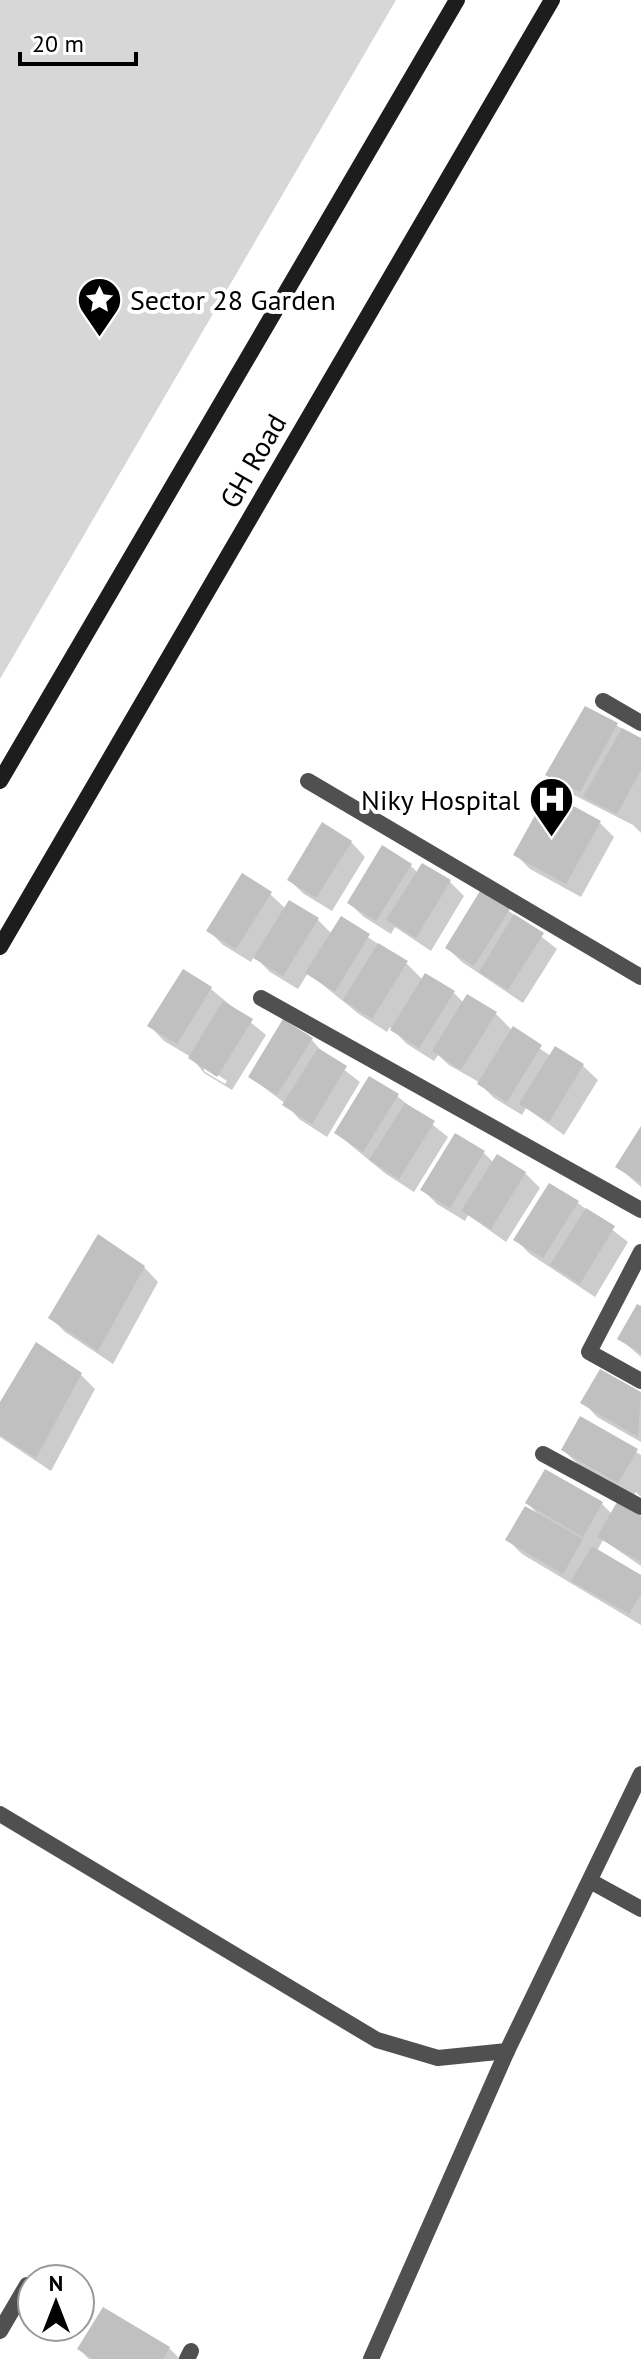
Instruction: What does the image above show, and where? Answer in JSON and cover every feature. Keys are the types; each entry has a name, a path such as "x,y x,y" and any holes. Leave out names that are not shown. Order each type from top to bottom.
{"main road":[{"name":"GH Road","path":"0,781 457,0"},
{"name":"GH Road","path":"0,947 552,0"}],"street":[{"path":"603,701 641,723"},
{"path":"308,781 641,977"},
{"path":"261,998 641,1210"},
{"path":"641,1252 589,1352 641,1381"},
{"path":"543,1454 641,1507"},
{"path":"371,2359 507,2051 592,1882 641,1774"},
{"path":"0,1814 377,2040 438,2058 507,2051"},
{"path":"592,1882 641,1909"},
{"path":"0,2331 16,2304"}],"shaded area":[{"name":"Sector 28 Garden","path":"0,0 396,0 0,679"}],"building":[{"path":"585,706 618,723 580,792 545,775"},
{"path":"622,728 641,738 641,770 617,814 583,797"},
{"path":"548,792 601,821 566,884 513,855"},
{"path":"322,822 352,841 316,898 287,880"},
{"path":"382,845 412,864 376,921 347,903"},
{"path":"422,863 451,880 416,938 386,920"},
{"path":"242,873 272,892 236,949 206,931"},
{"path":"480,891 510,909 474,966 445,948"},
{"path":"289,900 319,918 283,976 253,958"},
{"path":"514,914 544,933 508,990 479,972"},
{"path":"341,916 370,934 335,992 305,973"},
{"path":"378,943 408,961 372,1019 343,1000"},
{"path":"183,969 212,987 177,1044 147,1026"},
{"path":"425,973 455,991 419,1048 390,1030"},
{"path":"467,994 497,1012 461,1070 432,1051"},
{"path":"223,1001 253,1019 217,1077 188,1058"},
{"path":"283,1019 313,1038 277,1095 248,1077"},
{"path":"513,1026 542,1045 507,1102 477,1084"},
{"path":"555,1046 584,1064 549,1122 519,1104"},
{"path":"318,1048 347,1066 312,1124 282,1105"},
{"path":"369,1076 399,1094 363,1152 334,1133"},
{"path":"405,1103 435,1121 399,1179 369,1160"},
{"path":"641,1126 641,1183 615,1167"},
{"path":"455,1133 485,1151 450,1208 420,1190"},
{"path":"497,1154 526,1172 491,1229 461,1211"},
{"path":"549,1183 579,1201 543,1258 513,1240"},
{"path":"586,1208 615,1226 580,1284 550,1265"},
{"path":"98,1234 145,1266 98,1351 48,1318"},
{"path":"637,1304 641,1306 641,1353 617,1339"},
{"path":"36,1342 82,1373 36,1458 0,1435 0,1402"},
{"path":"600,1369 641,1392 638,1437 580,1403"},
{"path":"580,1416 638,1449 618,1483 561,1450"},
{"path":"545,1469 603,1502 583,1537 525,1503"},
{"path":"617,1502 641,1516 641,1562 597,1537"},
{"path":"525,1506 583,1539 563,1574 505,1540"},
{"path":"592,1546 641,1575 641,1594 629,1614 571,1581"},
{"path":"103,2307 170,2347 163,2359 93,2359 77,2349 81,2343 96,2343 96,2318"}],"place":[{"name":"Sector 28 Garden","path":"99,339"},
{"name":"Niky Hospital","path":"551,839"}]}
